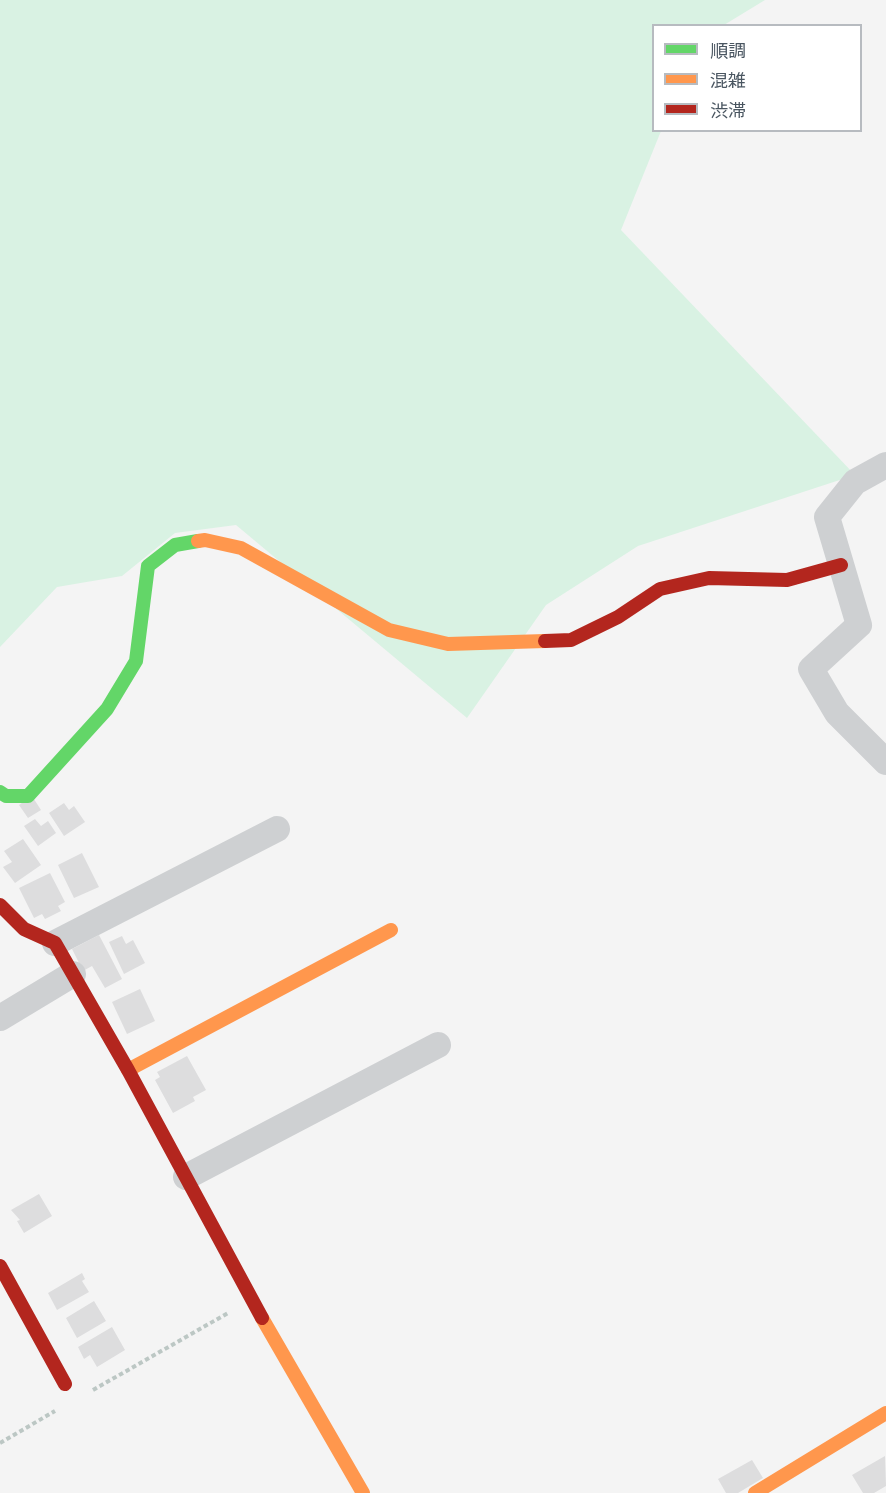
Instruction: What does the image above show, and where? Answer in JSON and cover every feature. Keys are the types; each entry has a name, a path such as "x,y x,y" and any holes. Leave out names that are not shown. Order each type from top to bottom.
{"street":[{"path":"886,465 855,482 827,517 859,625 812,669 837,713 886,762"},
{"path":"2,798 28,796 107,709 136,661 148,566 175,545 205,540 241,548 389,630 448,644 571,640 618,616 660,589 710,578 787,580 841,565"},
{"path":"55,943 277,829"},
{"path":"0,905 14,924 32,936 55,943 128,1070 252,1300 363,1493"},
{"path":"128,1070 391,930"},
{"path":"0,1018 73,974"},
{"path":"186,1177 438,1045"},
{"path":"0,1266 65,1384"},
{"path":"755,1493 886,1413"}],"path":[{"path":"91,1391 252,1300"},
{"path":"0,1443 60,1408"}],"green space":[{"path":"0,0 765,0 726,24 652,24 652,132 661,132 621,230 855,475 638,546 546,605 467,718 236,525 175,533 122,576 57,587 0,647"}],"building":[{"path":"32,796 41,810 28,818 19,805"},
{"path":"64,803 69,810 74,806 85,822 64,836 49,813"},
{"path":"35,819 41,826 48,821 56,833 38,846 24,826"},
{"path":"23,839 41,865 15,883 3,867 12,862 4,851"},
{"path":"82,853 99,887 74,898 58,865"},
{"path":"50,873 65,902 58,906 61,911 45,919 42,914 34,918 19,888"},
{"path":"99,935 122,979 105,988 92,966 83,971 72,949"},
{"path":"122,936 126,944 133,940 145,963 124,974 109,942"},
{"path":"140,989 155,1021 127,1034 112,1002"},
{"path":"187,1056 206,1090 193,1097 195,1101 173,1113 155,1080 160,1077 157,1072"},
{"path":"39,1194 52,1216 24,1233 17,1221 20,1220 11,1210"},
{"path":"82,1273 85,1279 82,1281 89,1292 57,1310 48,1293"},
{"path":"94,1301 106,1321 77,1338 66,1318"},
{"path":"112,1327 125,1350 97,1367 90,1355 84,1359 78,1347"},
{"path":"885,1456 886,1486 874,1493 863,1493 852,1475"},
{"path":"752,1460 763,1478 738,1493 726,1493 718,1479"}],"traffic: fast":[{"path":"0,792 6,796 28,796 107,709 136,661 148,566 175,545 198,541"}],"traffic: slow":[{"path":"198,541 205,540 241,548 389,630 448,644 545,641"},
{"path":"128,1070 391,930"},
{"path":"262,1318 363,1493"},
{"path":"755,1493 886,1413"}],"traffic: jam":[{"path":"545,641 571,640 618,617 660,589 709,578 787,580 841,565"},
{"path":"0,905 24,929 55,943 128,1070 262,1318"},
{"path":"0,1266 65,1384"}]}
